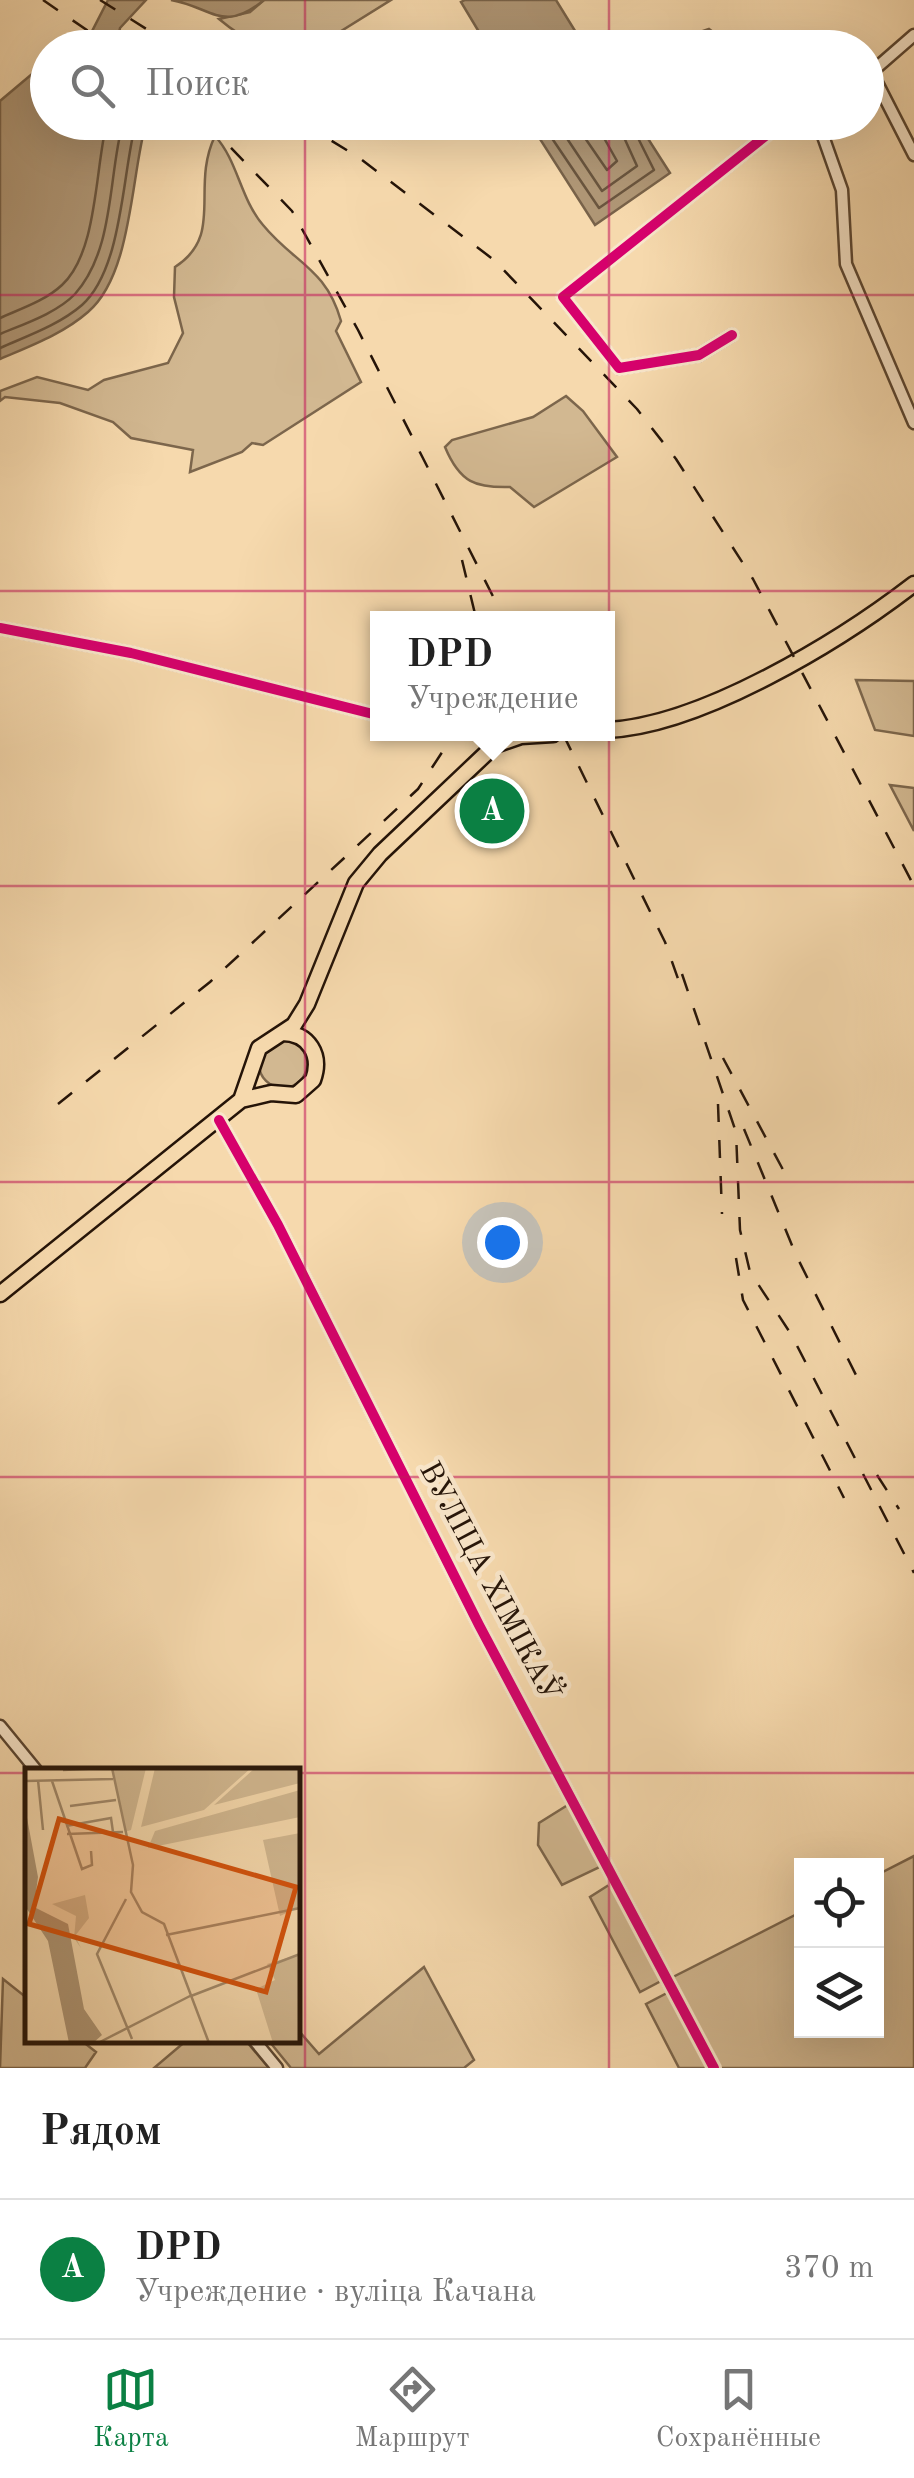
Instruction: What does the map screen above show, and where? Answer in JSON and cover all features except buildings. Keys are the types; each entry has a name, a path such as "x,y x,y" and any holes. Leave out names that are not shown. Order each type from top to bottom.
{"main road":[{"path":"615,729 661,720 747,684 825,646 914,584"},
{"path":"0,1294 241,1100 255,1069 259,1048 294,1025 308,1004 356,883 380,854 496,745 507,741"},
{"path":"241,1100 272,1092 296,1094 314,1080 317,1058 304,1038 308,1004"},
{"path":"276,1035 304,1038"},
{"path":"255,1069 260,1083 272,1092"}],"street":[{"path":"884,62 914,35"},
{"path":"884,102 914,155"},
{"path":"732,335 700,355 620,368 564,297 760,140"},
{"path":"824,140 842,190 846,264 914,422"},
{"path":"0,628 131,653 370,713"},
{"name":"ВУЛІЦА ХІМІКАЎ","path":"219,1120 282,1232 479,1626 714,2068"},
{"path":"0,1726 34,1768"},
{"path":"256,2043 277,2068"}],"shaded area":[{"path":"264,0 391,0 343,30 234,30 219,19 250,12"},
{"path":"214,140 218,140 263,225 327,289 341,321 336,331 361,382 263,445 252,443 242,452 190,472 193,450 131,438 113,422 60,403 5,397 0,401 0,391 37,377 88,390 104,380 168,363 183,333 174,297 175,267 199,240 208,155"},
{"path":"566,396 583,411 617,457 534,507 510,487 470,481 457,469 445,447 452,440 533,417"},
{"path":"856,680 914,681 914,736 875,730"},
{"path":"890,785 914,788 914,831"},
{"path":"283,1040 300,1047 307,1064 300,1081 283,1088 266,1081 259,1064 266,1047"},
{"path":"571,1803 604,1865 562,1885 538,1845 539,1823"},
{"path":"914,1856 914,2068 719,2068 673,1977 794,1916 794,2038 884,2038 884,1871"},
{"path":"612,1883 661,1981 640,1992 590,1897"},
{"path":"424,1967 474,2060 464,2068 291,2068 271,2043 300,2043 300,2032 319,2054"},
{"path":"3,1979 25,1996 25,2043 85,2043 96,2052 85,2068 0,2068"},
{"path":"671,1991 710,2068 679,2068 646,2004"},
{"path":"183,2043 248,2043 269,2068 154,2068"}],"water":[{"path":"108,0 146,0 120,30 93,30"},
{"path":"171,0 264,0 250,10 227,17"},
{"path":"556,0 575,30 478,30 461,2"},
{"path":"30,76 30,140 142,140 122,250 103,295 68,327 0,359 0,101"},
{"path":"541,140 649,140 670,173 595,225"}],"railway":[{"path":"43,0 87,30"},
{"path":"100,0 148,30"},
{"path":"223,140 292,211 358,330 500,611"},
{"path":"330,140 494,260 637,409 676,459 753,579 914,886"},
{"path":"462,560 474,611"},
{"path":"58,1104 210,982 418,789 449,741"},
{"path":"566,741 665,942 682,990"},
{"path":"682,974 736,1132 740,1230 750,1272 791,1334 914,1573"},
{"path":"723,1058 788,1179"},
{"path":"718,1104 722,1214"},
{"path":"744,1129 796,1255 858,1379"},
{"path":"736,1258 743,1300 844,1498"},
{"path":"877,1475 899,1509"}],"cycle path":[{"path":"732,335 699,355 619,368 563,297 760,140"},
{"path":"0,628 131,653 370,713"},
{"path":"219,1120 278,1225 479,1625 714,2068"}],"place":[{"name":"DPD","path":"492,811"}]}
